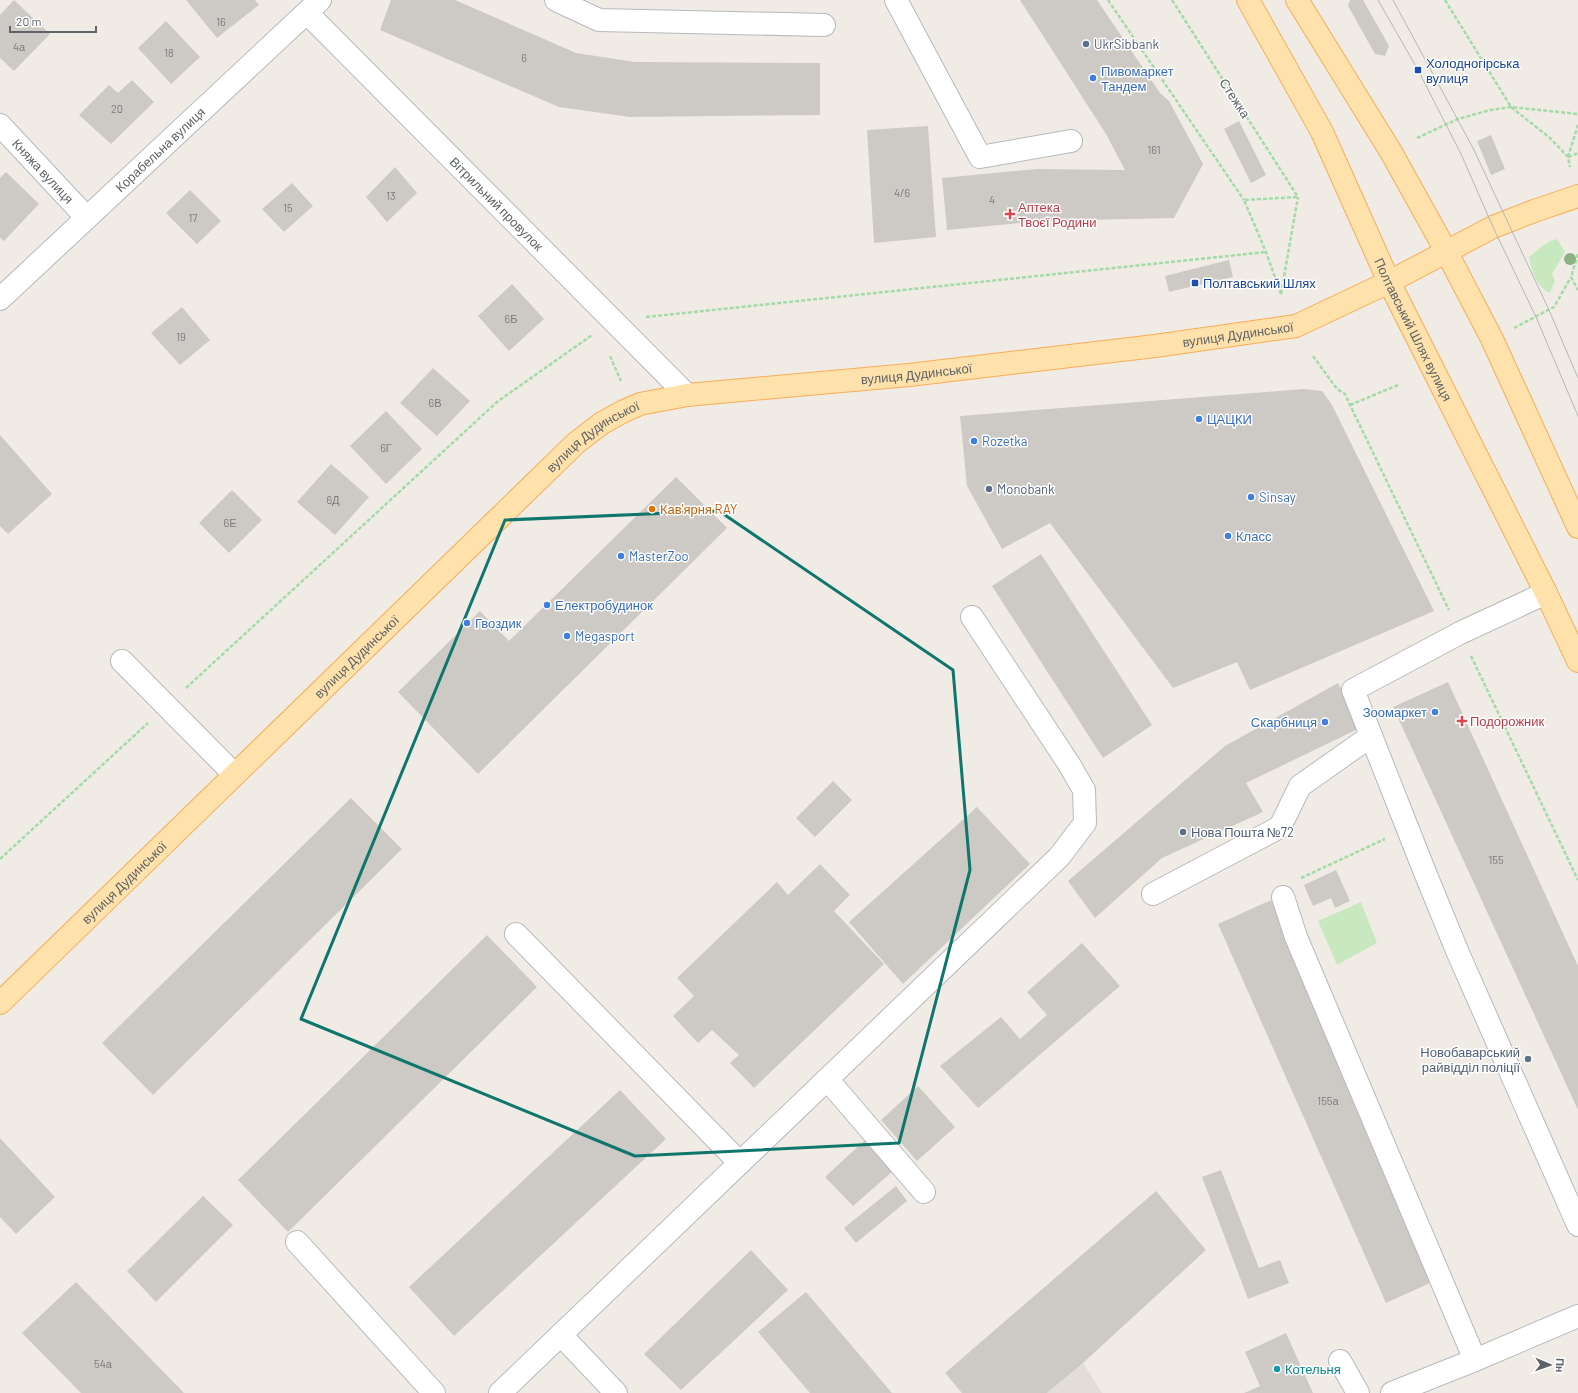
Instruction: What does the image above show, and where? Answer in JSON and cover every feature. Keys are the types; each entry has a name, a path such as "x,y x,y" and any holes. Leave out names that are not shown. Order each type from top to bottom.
{"main road":[{"name":"Полтавський Шлях вулиця","path":"1248,0 1322,132 1389,282 1546,593 1578,661"},
{"path":"1297,0 1391,152 1446,251 1492,339 1578,527"},
{"path":"1389,282 1493,226 1578,196"},
{"name":"вулиця Дудинської","path":"0,1003 576,443 602,423 630,408 640,404 687,395 909,375 1155,346 1296,326 1389,282"}],"street":[{"path":"556,0 599,20 824,25"},
{"path":"896,0 980,157 1071,141"},
{"name":"Корабельна вулиця","path":"0,299 86,217 314,7"},
{"name":"Вітрильний провулок","path":"314,7 687,395"},
{"name":"Княжа вулиця","path":"0,125 86,217"},
{"path":"1546,593 1460,633 1353,690 1458,953 1578,1225"},
{"path":"500,1393 1059,857 1085,823 1084,790 972,616"},
{"path":"122,661 234,774"},
{"path":"1153,894 1280,827 1300,786 1371,736"},
{"path":"1283,897 1296,937 1475,1360"},
{"path":"516,934 740,1163"},
{"path":"827,1079 924,1192"},
{"path":"297,1242 434,1393"},
{"path":"1392,1393 1475,1360 1578,1316"},
{"path":"561,1335 616,1393"},
{"path":"1340,1361 1358,1393"}],"path":[{"path":"1108,0 1244,200 1266,252 1281,294 1298,197 1244,200"},
{"name":"Стежка","path":"1172,0 1298,197"},
{"path":"1445,0 1511,107 1550,138 1568,157"},
{"path":"1417,138 1458,119 1490,110 1511,107 1578,114"},
{"path":"1570,167 1568,157 1578,125"},
{"path":"1568,157 1578,153"},
{"path":"1510,330 1554,307 1570,277 1578,254"},
{"path":"1570,277 1578,290"},
{"path":"1350,405 1398,385"},
{"path":"1283,897 1279,888 1408,828"}],"highlighted area":[{"path":"719,511 953,670 970,870 899,1143 635,1156 301,1019 505,520"}],"shaded area":[{"path":"1083,1363 1102,1393 1047,1393"}],"green space":[{"path":"1557,239 1565,252 1552,274 1555,280 1550,293 1545,291 1535,278 1529,257 1546,244"},
{"path":"1361,902 1377,943 1337,965 1318,921"}],"building":[{"path":"14,0 50,34 14,71 0,58 0,15"},
{"path":"186,0 255,0 259,5 217,38"},
{"path":"391,0 455,0 576,53 635,62 820,63 820,115 630,117 559,107 380,30"},
{"path":"1020,0 1097,0 1160,93 1169,101 1203,164 1174,218 1042,221 947,230 942,178 1037,169 1125,170 1106,134"},
{"path":"1350,0 1363,0 1389,46 1385,56 1375,54 1348,6"},
{"path":"166,21 200,57 171,84 138,48"},
{"path":"132,80 154,102 111,144 79,115 109,85 118,93"},
{"path":"1239,121 1266,175 1251,183 1224,129"},
{"path":"928,126 936,237 874,243 867,130"},
{"path":"1491,135 1505,169 1491,175 1477,141"},
{"path":"395,167 417,193 387,222 366,197"},
{"path":"6,172 39,204 4,241 0,238 0,178"},
{"path":"292,183 313,206 284,232 262,209"},
{"path":"190,190 221,221 197,244 166,213"},
{"path":"1229,260 1233,277 1169,292 1165,276"},
{"path":"512,284 544,319 509,351 478,316"},
{"path":"182,307 210,340 180,365 151,333"},
{"path":"433,368 470,401 437,436 400,403"},
{"name":"Класс","path":"1304,389 1322,391 1332,405 1434,611 1250,690 1237,662 1173,688 1050,523 1002,549 967,486 960,416"},
{"path":"386,411 422,449 386,484 350,446"},
{"path":"0,435 52,494 8,534 0,526"},
{"path":"331,464 369,497 335,535 297,502"},
{"path":"676,477 727,528 478,774 398,692 480,611 509,641"},
{"path":"232,490 262,520 229,553 199,523"},
{"path":"1041,554 1152,725 1103,758 992,586"},
{"path":"1448,682 1578,966 1578,1110 1393,707"},
{"path":"1338,683 1362,727 1246,783 1263,812 1162,858 1095,918 1068,881 1225,746"},
{"path":"833,781 852,800 815,837 796,818"},
{"path":"351,798 402,849 153,1095 102,1043"},
{"path":"977,807 1030,864 903,984 849,922"},
{"path":"820,864 850,895 834,911 884,964 754,1088 730,1063 739,1055 712,1030 698,1043 673,1016 694,996 677,978 777,882 788,895"},
{"path":"1336,870 1350,901 1335,908 1331,898 1313,906 1304,885"},
{"path":"1271,900 1439,1279 1386,1303 1218,924"},
{"path":"487,935 537,987 288,1232 238,1180"},
{"path":"1082,943 1120,986 978,1108 940,1066 1001,1017 1020,1039 1047,1015 1027,992"},
{"path":"918,1086 955,1127 917,1161 881,1120"},
{"path":"620,1090 666,1139 454,1336 409,1287"},
{"path":"0,1138 55,1197 16,1234 0,1217"},
{"path":"865,1140 893,1171 853,1206 825,1177"},
{"path":"1221,1170 1259,1268 1280,1260 1289,1283 1248,1299 1202,1177"},
{"path":"896,1186 907,1201 856,1243 844,1228"},
{"path":"1156,1191 1206,1250 1083,1363 1047,1393 962,1393 945,1373"},
{"path":"203,1196 233,1225 156,1302 127,1271"},
{"path":"751,1250 788,1290 681,1390 644,1354"},
{"path":"76,1282 184,1393 81,1393 22,1333"},
{"path":"806,1292 892,1393 810,1393 758,1332"},
{"name":"Котельня","path":"1286,1333 1313,1393 1244,1393 1260,1386 1245,1352"}],"tram line":[{"path":"1378,0 1418,70 1461,154 1493,227 1536,317 1578,416"},
{"path":"1393,0 1473,148 1549,310 1578,378"}],"place":[{"name":"UkrSibbank","path":"1086,44"},
{"name":"Холодногірська вулиця","path":"1418,70"},
{"name":"Пивомаркет Тандем","path":"1093,78"},
{"name":"Аптека Твоєї Родини","path":"1010,214"},
{"name":"Полтавський Шлях","path":"1195,283"},
{"name":"ЦАЦКИ","path":"1199,419"},
{"name":"Rozetka","path":"974,441"},
{"name":"Monobank","path":"989,489"},
{"name":"Sinsay","path":"1251,497"},
{"name":"Кав'ярня RAY","path":"652,509"},
{"name":"Класс","path":"1228,536"},
{"name":"MasterZoo","path":"621,556"},
{"name":"Електробудинок","path":"547,605"},
{"name":"Гвоздик","path":"467,623"},
{"name":"Megasport","path":"567,636"},
{"name":"Зоомаркет","path":"1435,712"},
{"name":"Подорожник","path":"1462,721"},
{"name":"Скарбниця","path":"1325,722"},
{"name":"Нова Пошта №72","path":"1183,832"},
{"name":"Новобаварський райвідділ поліції","path":"1528,1059"},
{"name":"Котельня","path":"1277,1369"}]}
